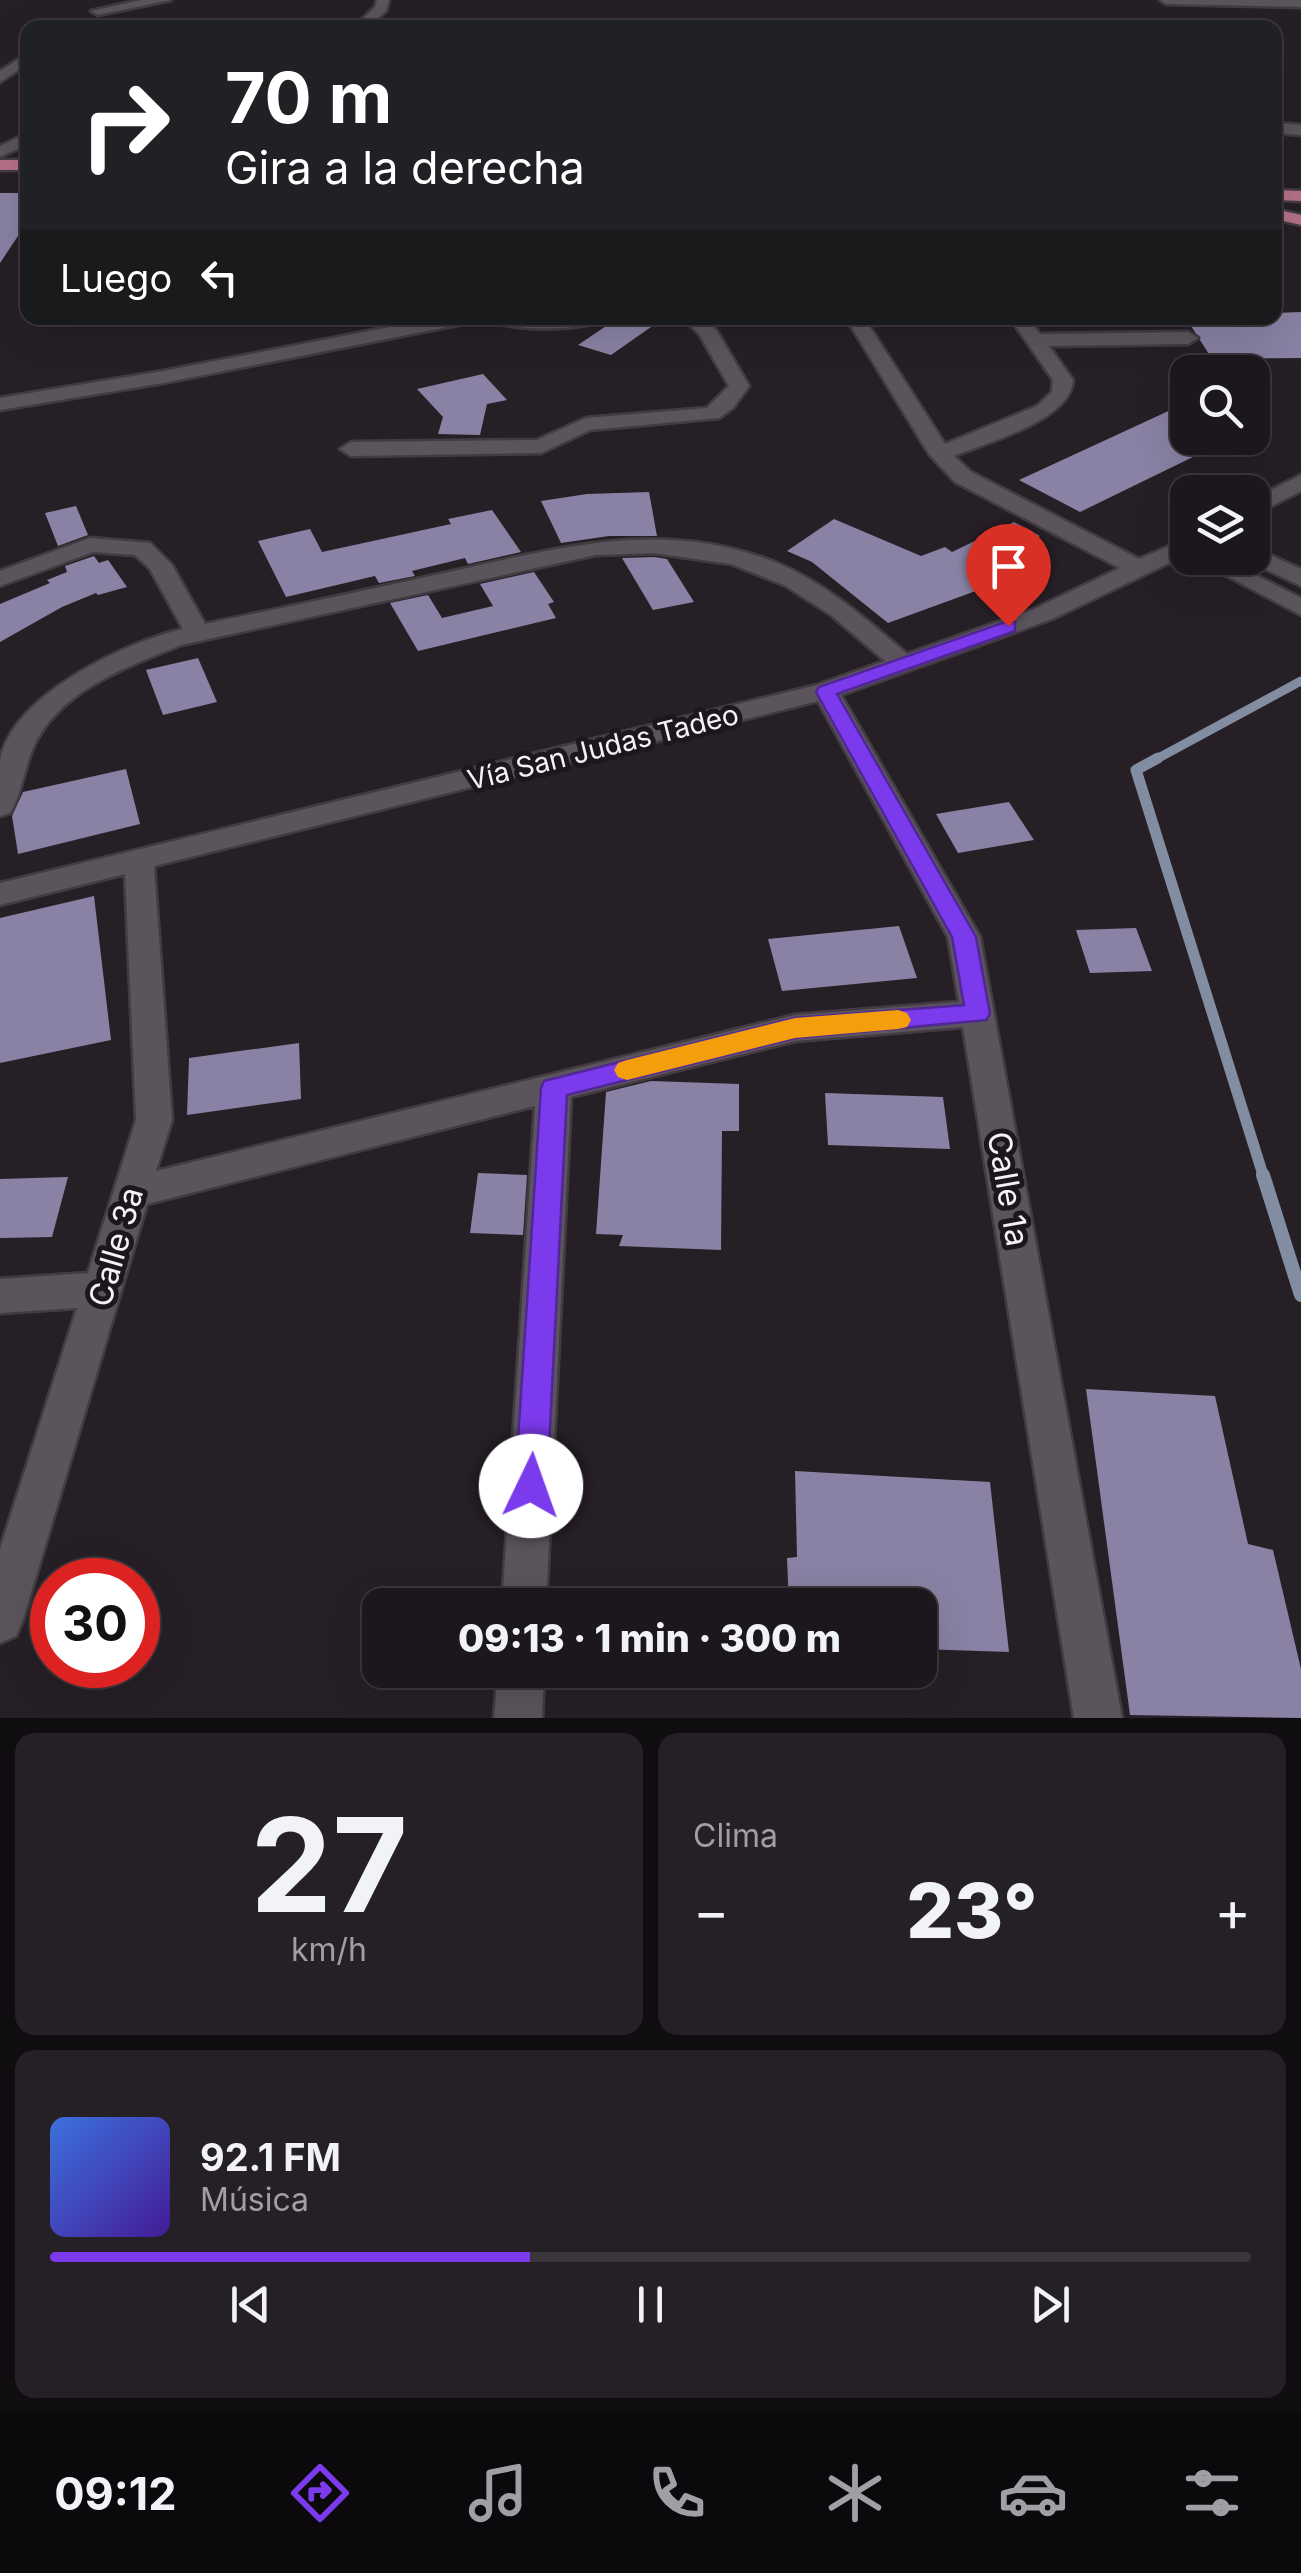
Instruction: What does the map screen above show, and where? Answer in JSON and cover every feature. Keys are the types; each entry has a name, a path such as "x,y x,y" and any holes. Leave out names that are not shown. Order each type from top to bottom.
{"street":[{"path":"95,6 164,0"},
{"path":"368,20 382,8 384,0"},
{"path":"1166,0 1301,3"},
{"path":"0,79 20,63"},
{"path":"0,404 163,377 427,325"},
{"path":"351,449 542,446 586,424 712,414 739,386 700,325"},
{"path":"860,325 940,454 963,477 1142,570"},
{"path":"940,454 1044,410 1062,394 1063,380 1025,325"},
{"path":"1037,340 1188,338"},
{"path":"1270,499 1301,482"},
{"path":"0,579 90,544 142,548 160,565 198,634"},
{"path":"0,806 20,738 59,696 110,664 198,634 596,548 664,545 735,557 791,578 822,597 902,663"},
{"name":"Vía San Judas Tadeo","path":"0,894 826,692 1044,614 1170,558"},
{"path":"1270,563 1301,579"},
{"path":"1239,575 1301,608"},
{"name":"Calle 1a","path":"826,692 964,937 1098,1718"},
{"name":"Calle 3a","path":"0,1620 154,1120 139,862"},
{"path":"130,1193 795,1028 978,1014"},
{"path":"525,1588 554,1088"},
{"path":"0,1296 104,1290"},
{"path":"518,1718 519,1688"}],"building":[{"path":"0,193 20,193 20,233 0,263"},
{"path":"1301,312 1301,358 1209,355 1190,325 1282,325 1282,313"},
{"path":"608,325 651,327 611,355 578,345"},
{"path":"483,374 507,400 487,404 480,435 438,434 443,417 417,389"},
{"path":"1170,410 1170,455 1197,455 1080,512 1019,480"},
{"path":"649,492 657,536 609,536 561,543 541,501 587,494"},
{"path":"76,506 88,535 58,546 45,513"},
{"path":"492,510 521,552 468,564 465,558 412,571 415,576 379,583 375,576 286,597 258,541 310,529 322,552 451,524 448,519"},
{"path":"834,519 921,556 945,547 952,552 1014,522 1040,536 975,569 995,584 888,623 812,562 787,551"},
{"path":"94,556 99,563 108,560 127,587 96,593 62,607 0,642 0,604 50,583 47,580 67,572 65,566"},
{"path":"622,558 667,559 694,602 653,610"},
{"path":"534,572 554,602 548,604 556,618 418,651 390,603 428,595 442,618 493,606 480,584"},
{"path":"198,658 217,702 163,715 146,670"},
{"path":"126,769 140,824 18,854 12,816 23,792"},
{"path":"1009,802 1034,840 958,853 936,814"},
{"path":"94,896 111,1040 0,1063 0,918"},
{"path":"899,926 917,978 782,991 768,939"},
{"path":"1136,928 1152,971 1090,973 1076,930"},
{"path":"299,1043 301,1099 187,1115 189,1058"},
{"path":"651,1081 739,1084 739,1131 722,1131 721,1250 619,1246 623,1235 596,1234 606,1092"},
{"path":"825,1093 943,1097 950,1149 828,1145"},
{"path":"478,1173 527,1175 523,1235 470,1233"},
{"path":"68,1177 52,1237 0,1238 0,1179"},
{"path":"1086,1389 1215,1396 1248,1544 1273,1550 1301,1669 1301,1718 1130,1715"},
{"path":"795,1471 990,1482 1009,1652 937,1650 937,1588 788,1588 787,1558 797,1557"}],"waterway":[{"path":"1153,761 1301,681"},
{"path":"1158,758 1136,770 1264,1178"},
{"path":"1263,1175 1301,1295"}],"slow traffic":[{"path":"627,1070 795,1028 898,1020"}],"route":[{"path":"531,1486 554,1088 795,1028 978,1014 964,937 826,692 1008,626"}]}
